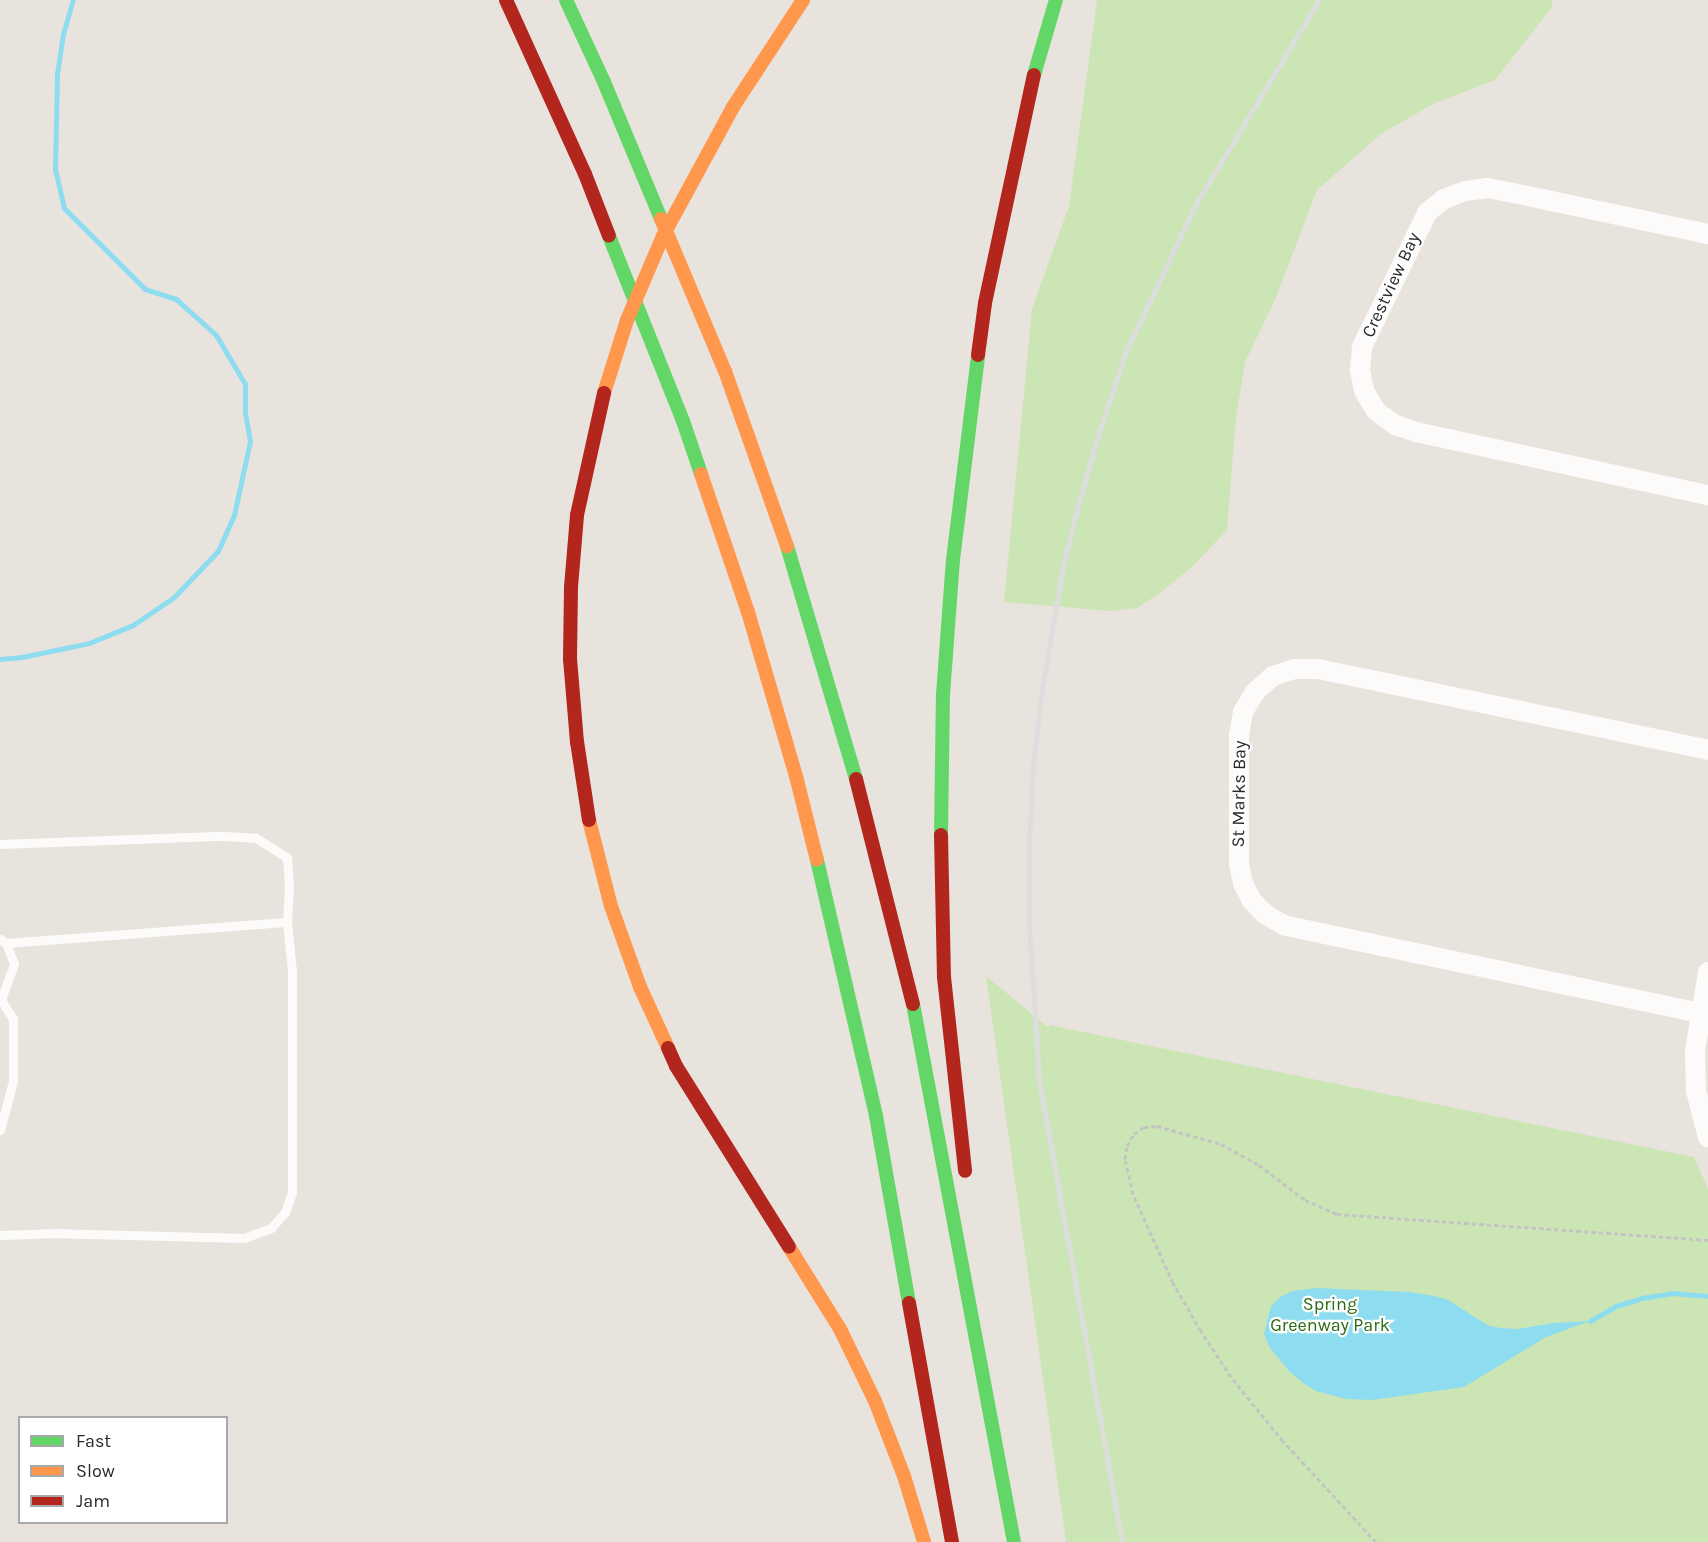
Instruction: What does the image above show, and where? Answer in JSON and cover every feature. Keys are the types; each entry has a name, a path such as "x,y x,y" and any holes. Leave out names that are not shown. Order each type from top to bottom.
{"highway":[{"path":"506,0 585,174 683,422 748,612 797,780 839,947 876,1116 952,1542"},
{"path":"566,0 604,82 725,371 780,525 829,682 873,841 912,1002 968,1287 1014,1542"},
{"path":"803,0 733,107 682,197 648,267 627,320 598,412 577,515 571,587 570,659 577,742 588,817 611,906 640,987 676,1066 840,1329 860,1370 904,1476 924,1542"},
{"path":"966,1182 944,977 941,842 943,695 950,594 961,483 985,303 1027,101 1056,0"},
{"path":"968,1287 969,1228"}],"street":[{"name":"Crestview Bay","path":"1708,234 1486,188 1465,191 1444,199 1427,213 1362,346 1360,369 1364,391 1376,411 1395,425 1416,432 1708,495"},
{"name":"St Marks Bay","path":"1700,1013 1284,925 1266,915 1252,901 1243,884 1239,864 1239,735 1243,712 1255,692 1274,676 1295,669 1318,669 1708,750"},
{"path":"1708,972 1695,1051 1696,1091 1708,1137"}],"lane":[{"path":"0,844 224,836 256,838 287,857 289,885 287,922 292,971 292,1192 285,1212 271,1228 244,1238 58,1233 0,1234"},
{"path":"0,1130 13,1082 14,1019 1,1000 14,964 3,941 287,922"}],"path":[{"path":"1376,1542 1283,1441 1231,1377 1201,1332 1173,1283 1133,1194 1125,1159 1127,1146 1134,1134 1144,1127 1157,1126 1221,1144 1259,1165 1305,1200 1337,1214 1708,1240"}],"green space":[{"path":"1097,0 1551,0 1553,6 1495,80 1435,103 1381,134 1317,190 1275,300 1245,362 1236,417 1227,530 1192,567 1160,593 1137,608 1110,611 1004,602 1032,309 1069,206"},
{"name":"Spring Greenway Park","path":"986,976 1049,1028 1049,1025 1694,1157 1708,1189 1708,1542 1066,1542"}],"water":[{"path":"1316,1288 1409,1292 1435,1296 1448,1300 1489,1326 1501,1328 1518,1329 1553,1323 1590,1321 1546,1337 1464,1387 1372,1400 1346,1399 1316,1391 1303,1383 1289,1371 1270,1348 1264,1334 1271,1306 1280,1297 1293,1291"}],"waterway":[{"path":"0,659 22,657 89,643 133,625 174,597 218,551 234,515 250,441 245,413 245,384 216,335 176,299 145,289 64,208 55,170 57,74 63,34 73,0"},
{"path":"1590,1321 1616,1306 1642,1298 1672,1293 1708,1296"}],"railway":[{"path":"1122,1542 1039,1079 1029,925 1029,843 1033,766 1041,695 1062,571 1076,513 1098,435 1126,351 1196,204 1319,0"}],"traffic: fast":[{"path":"566,0 604,82 661,219"},
{"path":"1034,75 1056,0"},
{"path":"609,236 683,421 701,474"},
{"path":"941,835 943,695 953,560 978,355"},
{"path":"787,546 856,779"},
{"path":"817,860 876,1116 909,1303"},
{"path":"913,1004 1014,1542"}],"traffic: slow":[{"path":"604,393 627,320 663,236 733,107 803,0"},
{"path":"661,219 725,371 787,546"},
{"path":"701,474 748,612 797,780 817,860"},
{"path":"589,820 611,906 640,987 668,1048"},
{"path":"789,1247 840,1329 875,1401 904,1476 924,1542"}],"traffic: jam":[{"path":"506,0 585,174 609,236"},
{"path":"978,355 985,303 1034,75"},
{"path":"589,820 577,742 570,659 571,587 577,515 604,393"},
{"path":"856,779 913,1004"},
{"path":"941,835 944,977 965,1171"},
{"path":"668,1048 676,1066 789,1247"},
{"path":"909,1303 952,1542"}]}
